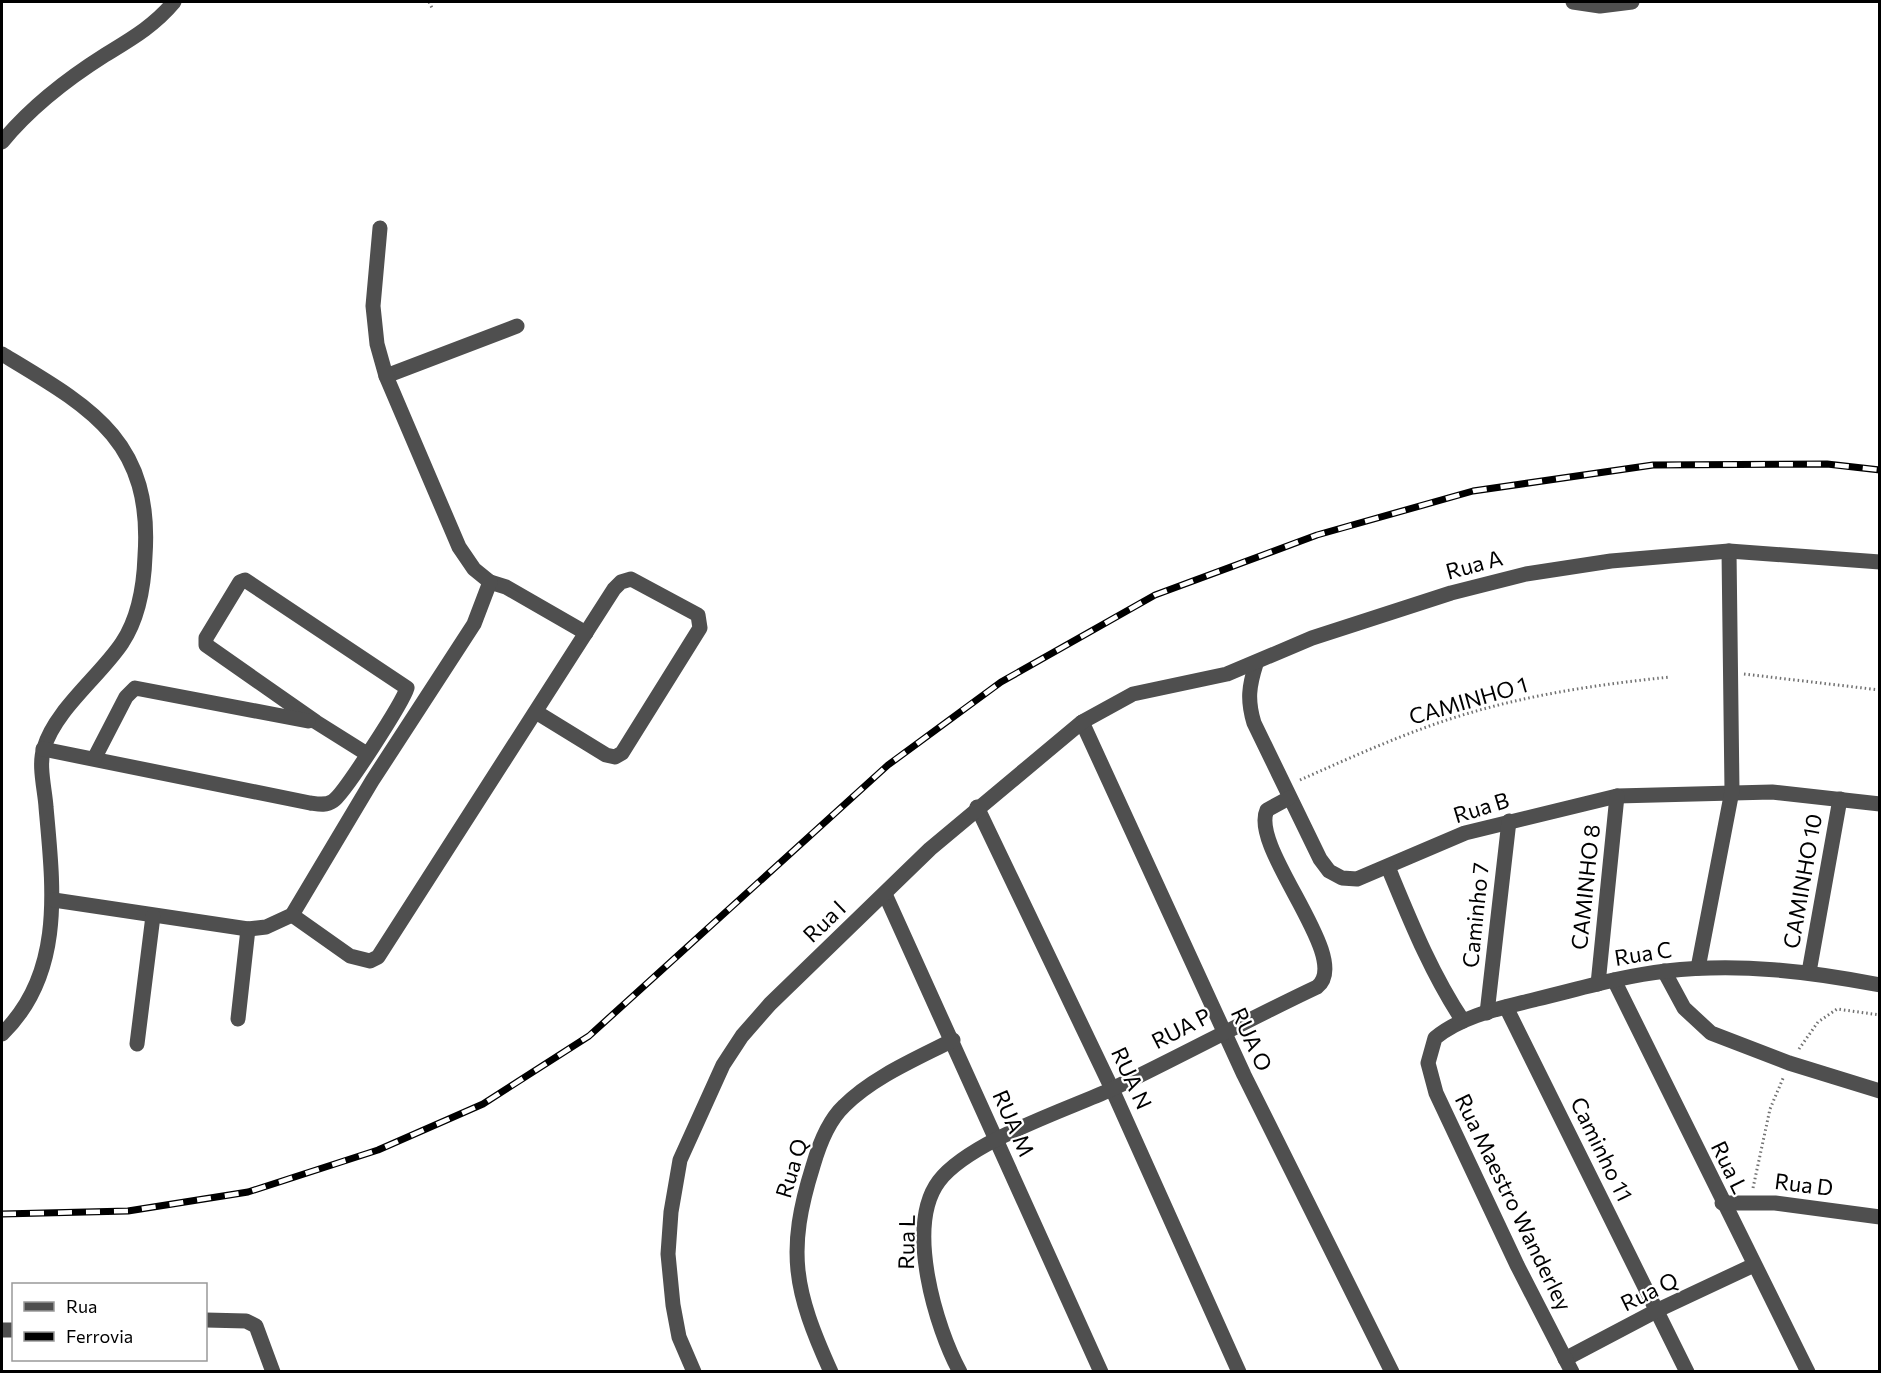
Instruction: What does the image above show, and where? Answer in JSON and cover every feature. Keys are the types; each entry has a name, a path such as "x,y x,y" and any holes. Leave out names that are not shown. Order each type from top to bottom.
{"street":[{"path":"2,142 37,106 70,79 148,29 174,2"},
{"path":"1573,2 1600,6 1632,2"},
{"path":"380,228 373,324 386,376 459,547 474,569 490,582 506,587 586,633"},
{"path":"386,376 517,326"},
{"path":"2,354 69,394 96,416 114,436 133,466 147,516 144,571 132,623 123,641 76,697 43,749 54,900 50,944 44,963 21,1011 2,1034"},
{"path":"1698,968 1732,791 1729,551"},
{"name":"Rua A","path":"1249,666 1312,638 1451,593 1526,574 1611,561 1729,551 1880,562"},
{"path":"292,915 350,956 370,961 378,957 614,589 621,582 631,579 698,615 701,624 622,753 615,757 606,755 536,712"},
{"path":"43,749 95,757 324,805 333,801 368,754 405,694 406,685 248,580 242,580 206,638 206,645 316,722 368,754"},
{"path":"54,900 248,929 267,927 292,915 372,781 474,624 490,582"},
{"name":"Rua I","path":"694,1371 680,1337 673,1305 669,1254 671,1212 680,1160 687,1141 710,1091 742,1036 776,998 977,807 1082,722 1133,694 1249,666"},
{"name":"Rua B","path":"1249,666 1248,703 1254,723 1320,859 1329,871 1342,878 1357,879 1465,833 1617,795 1732,791 1880,804"},
{"path":"95,757 126,697 135,688 316,722"},
{"name":"RUA O","path":"1082,722 1224,1032 1392,1371"},
{"name":"RUA P","path":"997,1140 1112,1089 1317,987 1325,975 1319,944 1285,876 1265,821 1267,810 1287,792"},
{"name":"CAMINHO 8","path":"1598,984 1617,795"},
{"name":"CAMINHO 10","path":"1809,972 1840,799"},
{"name":"RUA N","path":"977,807 1112,1089 1239,1371"},
{"name":"Caminho 7","path":"1487,1013 1509,821"},
{"path":"1388,867 1424,952 1443,990 1463,1021"},
{"name":"RUA M","path":"885,894 1101,1371"},
{"path":"137,1044 153,916"},
{"path":"238,1019 248,929"},
{"name":"Rua C","path":"1431,1049 1435,1038 1463,1021 1506,1007 1614,980 1664,971 1698,968 1767,968 1809,972 1880,985"},
{"path":"1664,971 1684,1008 1711,1033 1789,1063 1880,1090"},
{"name":"Rua L","path":"1614,980 1722,1203 1808,1371"},
{"name":"Caminho 11","path":"1506,1007 1687,1371"},
{"name":"Rua Q","path":"831,1371 802,1295 796,1264 796,1229 818,1151 829,1125 841,1108 855,1095 899,1067 952,1040"},
{"name":"Rua Maestro Wanderley","path":"1431,1049 1428,1063 1436,1093 1517,1265 1570,1368"},
{"name":"Rua L","path":"960,1371 945,1341 927,1280 925,1257 927,1212 931,1196 947,1173 978,1149 997,1140"},
{"name":"Rua D","path":"1722,1203 1750,1201 1880,1217"},
{"name":"Rua Q","path":"1570,1368 1658,1310 1754,1265"},
{"path":"207,1320 246,1321 256,1326 273,1371"}],"path":[{"path":"429,2 432,8"},
{"path":"1731,672 1880,690"},
{"name":"CAMINHO 1","path":"1287,792 1402,736 1465,714 1583,688 1670,677"},
{"path":"1750,1201 1770,1109 1789,1063 1818,1022 1837,1009 1880,1015"}],"railway":[{"path":"2,1214 128,1211 248,1192 378,1150 483,1104 589,1036 888,765 1001,682 1155,595 1317,535 1473,491 1653,465 1827,464 1880,470"}]}
